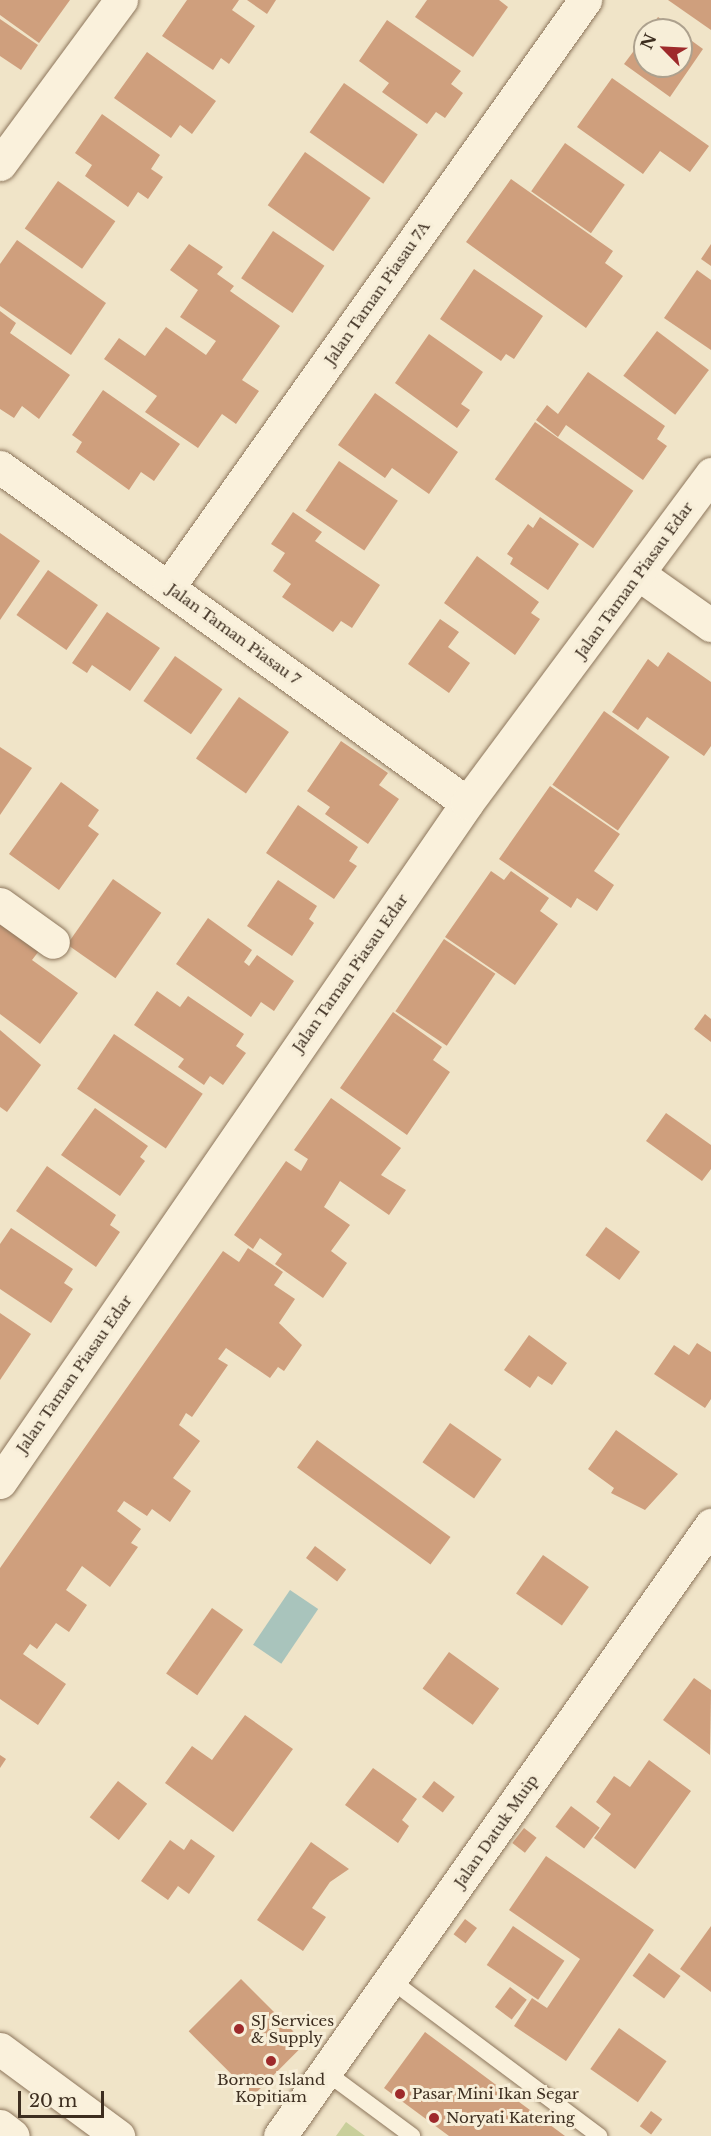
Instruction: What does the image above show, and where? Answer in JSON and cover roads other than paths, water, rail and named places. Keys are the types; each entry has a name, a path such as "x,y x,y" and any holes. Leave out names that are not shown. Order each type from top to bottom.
{"street":[{"path":"0,164 121,0"},
{"name":"Jalan Taman Piasau 7A","path":"169,586 585,0"},
{"name":"Jalan Taman Piasau 7","path":"0,467 169,586 467,803"},
{"name":"Jalan Taman Piasau Edar","path":"0,1482 467,803 640,575 711,474"},
{"path":"640,575 711,625"},
{"path":"0,904 53,942"},
{"name":"Jalan Datuk Muip","path":"280,2136 392,1981 711,1525"},
{"path":"0,2049 118,2136"}],"lane":[{"path":"392,1981 598,2136"},
{"path":"327,2073 412,2136"}],"water":[{"path":"290,1590 318,1609 281,1664 253,1645"}],"place":[{"name":"SJ Services & Supply","path":"239,2029"},
{"name":"Borneo Island Kopitiam","path":"271,2061"},
{"name":"Pasar Mini Ikan Segar","path":"400,2094"},
{"name":"Noryati Katering","path":"434,2118"}]}
